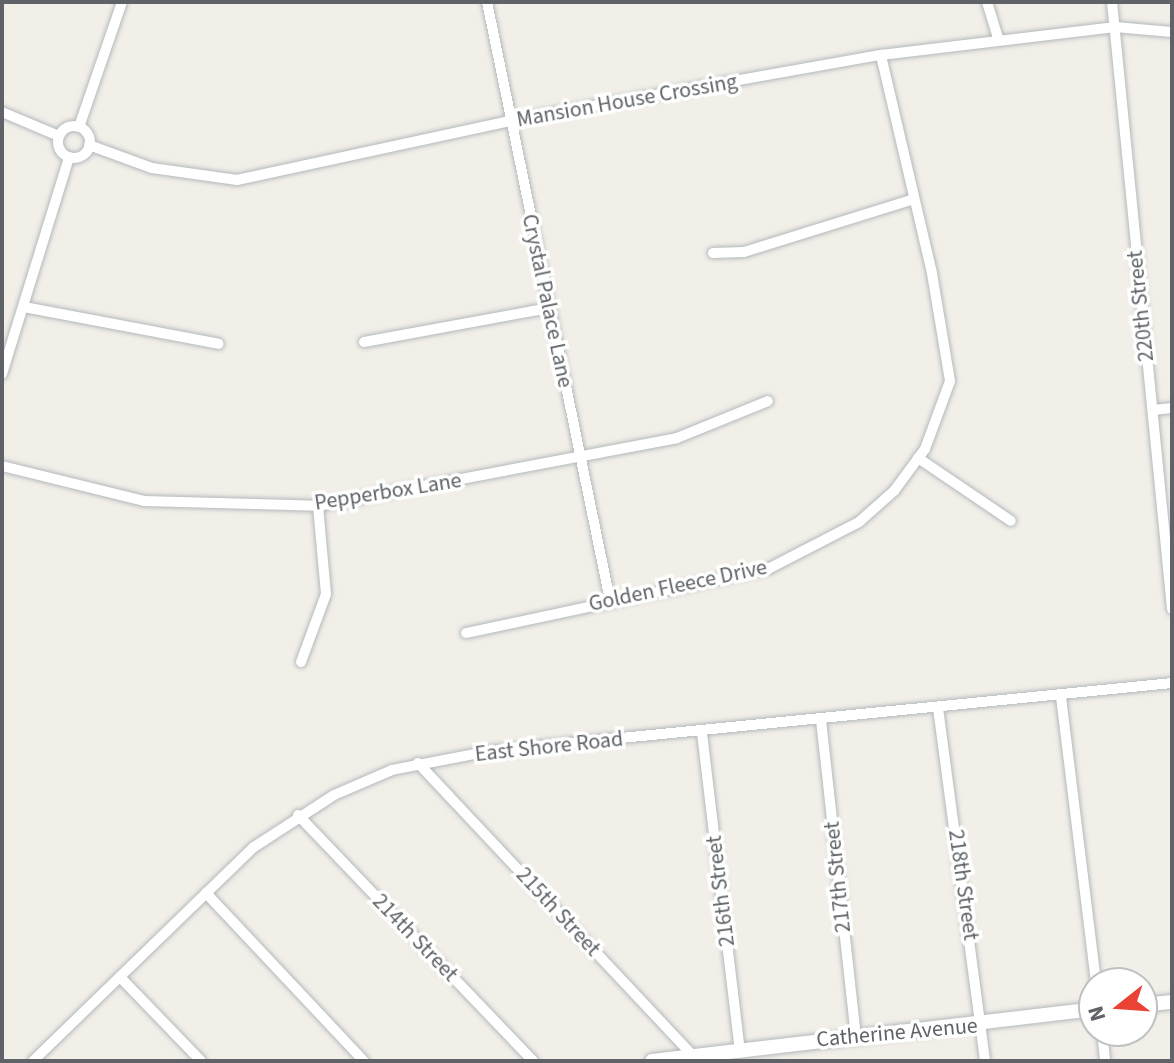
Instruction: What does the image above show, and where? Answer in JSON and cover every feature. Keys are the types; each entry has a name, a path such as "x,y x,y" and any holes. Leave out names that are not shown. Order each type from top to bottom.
{"street":[{"path":"79,127 65,129 59,136 58,146 69,157 79,157 89,145 79,127 122,2"},
{"name":"Crystal Palace Lane","path":"487,2 509,121 610,600"},
{"path":"987,2 998,39"},
{"name":"220th Street","path":"1112,2 1172,609"},
{"name":"Mansion House Crossing","path":"89,145 152,168 237,180 509,121 881,55 1115,27 1172,32"},
{"name":"Golden Fleece Drive","path":"466,633 610,600 768,569 859,522 894,491 918,458 950,381 932,273 911,200 881,55"},
{"path":"2,112 59,136"},
{"path":"2,374 69,157"},
{"path":"713,253 744,252 911,200"},
{"path":"24,307 219,344"},
{"path":"364,342 549,308"},
{"name":"Pepperbox Lane","path":"2,466 144,501 318,506 677,438 768,401"},
{"path":"1153,410 1172,408"},
{"path":"918,458 1011,521"},
{"path":"301,662 326,594 318,506"},
{"name":"East Shore Road","path":"34,1061 206,893 298,815 366,780 418,763 1172,683"},
{"path":"1061,697 1094,967"},
{"name":"218th Street","path":"938,708 985,1061"},
{"name":"217th Street","path":"821,720 856,1035"},
{"name":"216th Street","path":"702,733 740,1050"},
{"name":"215th Street","path":"418,763 696,1058"},
{"name":"214th Street","path":"298,815 533,1061"},
{"path":"206,893 364,1061"},
{"path":"120,977 201,1061"},
{"name":"Catherine Avenue","path":"652,1061 696,1058 856,1035 982,1025 1078,1011"}]}
